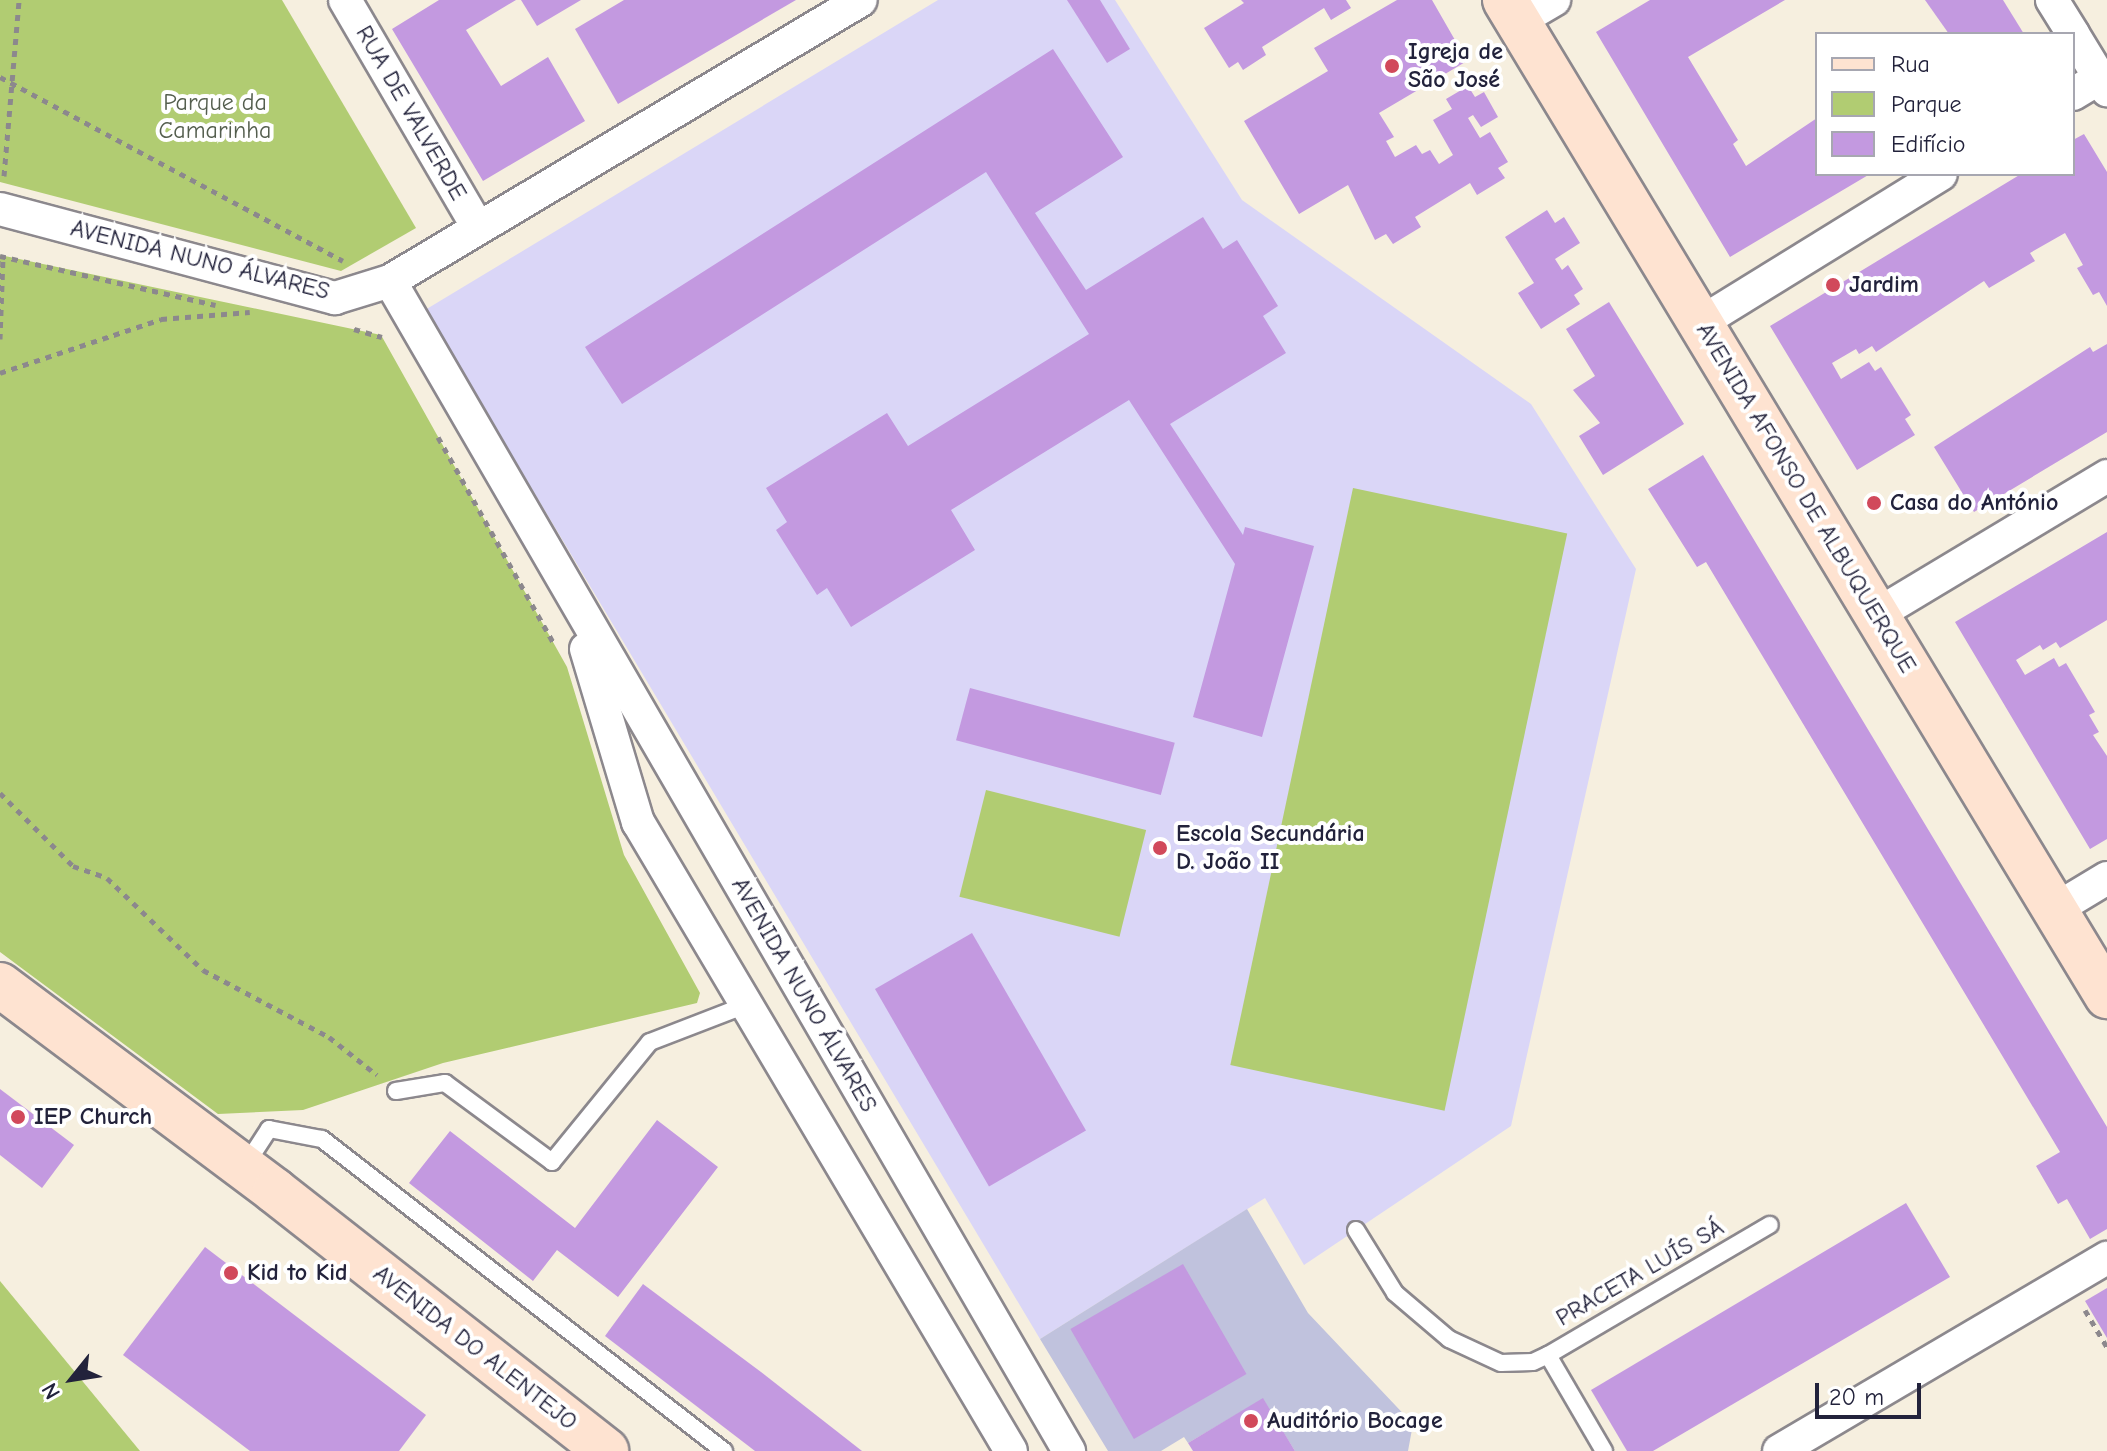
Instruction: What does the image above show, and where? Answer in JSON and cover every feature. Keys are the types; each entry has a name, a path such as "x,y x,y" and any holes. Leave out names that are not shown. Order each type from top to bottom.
{"street":[{"name":"RUA DE VALVERDE","path":"345,0 477,226"},
{"path":"390,281 477,226 861,0"},
{"path":"2052,0 2072,32"},
{"name":"AVENIDA AFONSO DE ALBUQUERQUE","path":"1525,7 1700,323 2107,996"},
{"path":"2075,39 2093,87"},
{"path":"1700,323 1938,176"},
{"name":"AVENIDA NUNO ÁLVARES","path":"0,209 335,298 390,281 1069,1451"},
{"path":"1876,615 2107,476"},
{"name":"AVENIDA NUNO ÁLVARES","path":"540,539 597,673 638,822 1011,1451"},
{"path":"638,822 654,791 676,791 691,801"},
{"path":"2054,910 2107,878"},
{"name":"AVENIDA DO ALENTEJO","path":"0,985 244,1168 606,1451"},
{"path":"1779,1451 2107,1258"}],"lane":[{"path":"396,1091 445,1083 552,1162 650,1042 746,1005"},
{"path":"244,1168 269,1129 322,1139 724,1451"},
{"name":"PRACETA LUÍS SÁ","path":"1604,1451 1548,1355 1770,1225"},
{"path":"1356,1230 1395,1293 1458,1345 1501,1363 1533,1362 1548,1355"}],"path":[{"path":"0,209 19,0"},
{"path":"0,77 351,265"},
{"path":"0,339 1,256 248,312"},
{"path":"0,373 161,319 259,311"},
{"path":"339,326 381,335 388,348"},
{"path":"434,431 559,653"},
{"path":"0,793 73,866 107,878 203,970 329,1037 396,1091"},
{"path":"2078,1297 2107,1347"}],"shaded area":[{"name":"Escola Secundária D. João II","path":"938,0 1115,0 1242,200 1531,404 1636,569 1511,1126 1304,1265 1265,1198 1040,1339 425,310"},
{"path":"1247,1209 1308,1313 1413,1424 1408,1451 1295,1451 1263,1399 1188,1443 1184,1437 1161,1451 1108,1451 1040,1339"}],"green space":[{"name":"Parque da Camarinha","path":"0,0 282,0 416,228 341,271 0,182"},
{"path":"0,255 381,335 567,667 624,855 700,993 697,1003 443,1063 303,1110 218,1114 0,952"},
{"path":"1353,488 1567,534 1445,1111 1230,1065"},
{"path":"986,790 1146,830 1119,937 959,897"},
{"path":"0,1281 140,1451 0,1451"}],"building":[{"path":"439,0 516,0 466,30 501,86 548,57 585,121 483,181 392,29"},
{"path":"521,0 581,0 537,26"},
{"path":"624,0 796,0 618,104 575,29"},
{"path":"1067,0 1100,0 1130,49 1107,63"},
{"path":"1241,0 1346,0 1351,8 1331,20 1324,8 1262,47 1266,55 1243,70 1238,62 1229,68 1204,28 1244,3"},
{"path":"1397,0 1432,0 1467,61 1379,113 1394,137 1386,141 1395,157 1416,145 1422,154 1430,150 1439,164 1453,155 1433,120 1452,109 1446,99 1468,86 1475,97 1484,92 1498,117 1481,127 1473,115 1468,118 1480,138 1490,132 1508,162 1498,168 1505,178 1477,195 1470,183 1415,217 1421,227 1393,244 1386,234 1375,240 1348,185 1299,214 1244,121 1328,71 1314,48"},
{"path":"1650,0 1785,0 1688,57 1738,140 1733,144 1746,166 1815,119 1815,176 1867,176 1730,257 1596,32"},
{"path":"1925,0 2003,0 2023,32 1948,32"},
{"path":"1053,49 1123,157 1035,213 1086,290 1203,217 1223,249 1237,240 1278,306 1263,316 1286,353 1170,424 1243,535 1245,527 1314,546 1262,737 1193,717 1235,564 1129,400 951,510 975,550 851,627 827,588 817,595 776,530 787,522 766,488 887,413 908,446 1089,334 986,172 622,404 585,347"},
{"path":"2084,134 2107,172 2107,306 2099,292 2093,295 2077,268 2083,265 2065,233 2030,253 2035,261 1989,288 1984,281 1876,352 1872,346 1859,354 1856,349 1832,363 1841,379 1869,362 1875,371 1881,367 1911,415 1905,419 1915,435 1857,470 1770,326 2018,176 2075,176 2075,139"},
{"path":"1547,210 1555,223 1564,217 1580,243 1555,259 1562,270 1568,265 1583,289 1574,295 1580,304 1541,329 1518,293 1534,283 1505,237"},
{"path":"1609,302 1684,424 1603,475 1579,436 1600,423 1573,390 1595,376 1566,329"},
{"path":"2107,344 2107,432 1974,512 1934,447 2090,347 2093,352"},
{"path":"1703,455 2107,1127 2107,1229 2090,1239 2067,1199 2058,1204 2036,1166 2060,1152 1706,562 1697,567 1648,489"},
{"path":"2107,532 2107,620 2060,648 2056,642 2043,650 2040,645 2016,660 2025,675 2054,658 2059,667 2066,663 2095,712 2089,715 2099,732 2093,735 2107,756 2107,839 2090,849 1955,622"},
{"path":"970,688 1175,743 1161,795 956,740"},
{"path":"972,933 1086,1130 989,1186 875,989"},
{"name":"IEP Church","path":"0,1089 74,1145 42,1188 0,1155"},
{"path":"657,1120 718,1167 618,1297 557,1250 533,1281 409,1183 450,1131 575,1228"},
{"path":"1906,1203 1950,1277 1653,1451 1627,1451 1591,1390"},
{"path":"205,1247 426,1415 399,1451 250,1451 123,1355"},
{"path":"1183,1264 1246,1374 1134,1439 1070,1329"},
{"path":"643,1284 862,1451 755,1451 605,1336"},
{"path":"2107,1288 2107,1338 2085,1301"},
{"name":"Auditório Bocage","path":"1263,1398 1295,1451 1193,1451 1188,1443"}],"place":[{"name":"Igreja de São José","path":"1392,66"},
{"name":"Jardim","path":"1833,285"},
{"name":"Casa do António","path":"1874,503"},
{"name":"Escola Secundária D. João II","path":"1160,848"},
{"name":"IEP Church","path":"18,1117"},
{"name":"Kid to Kid","path":"231,1273"},
{"name":"Auditório Bocage","path":"1251,1421"}]}
